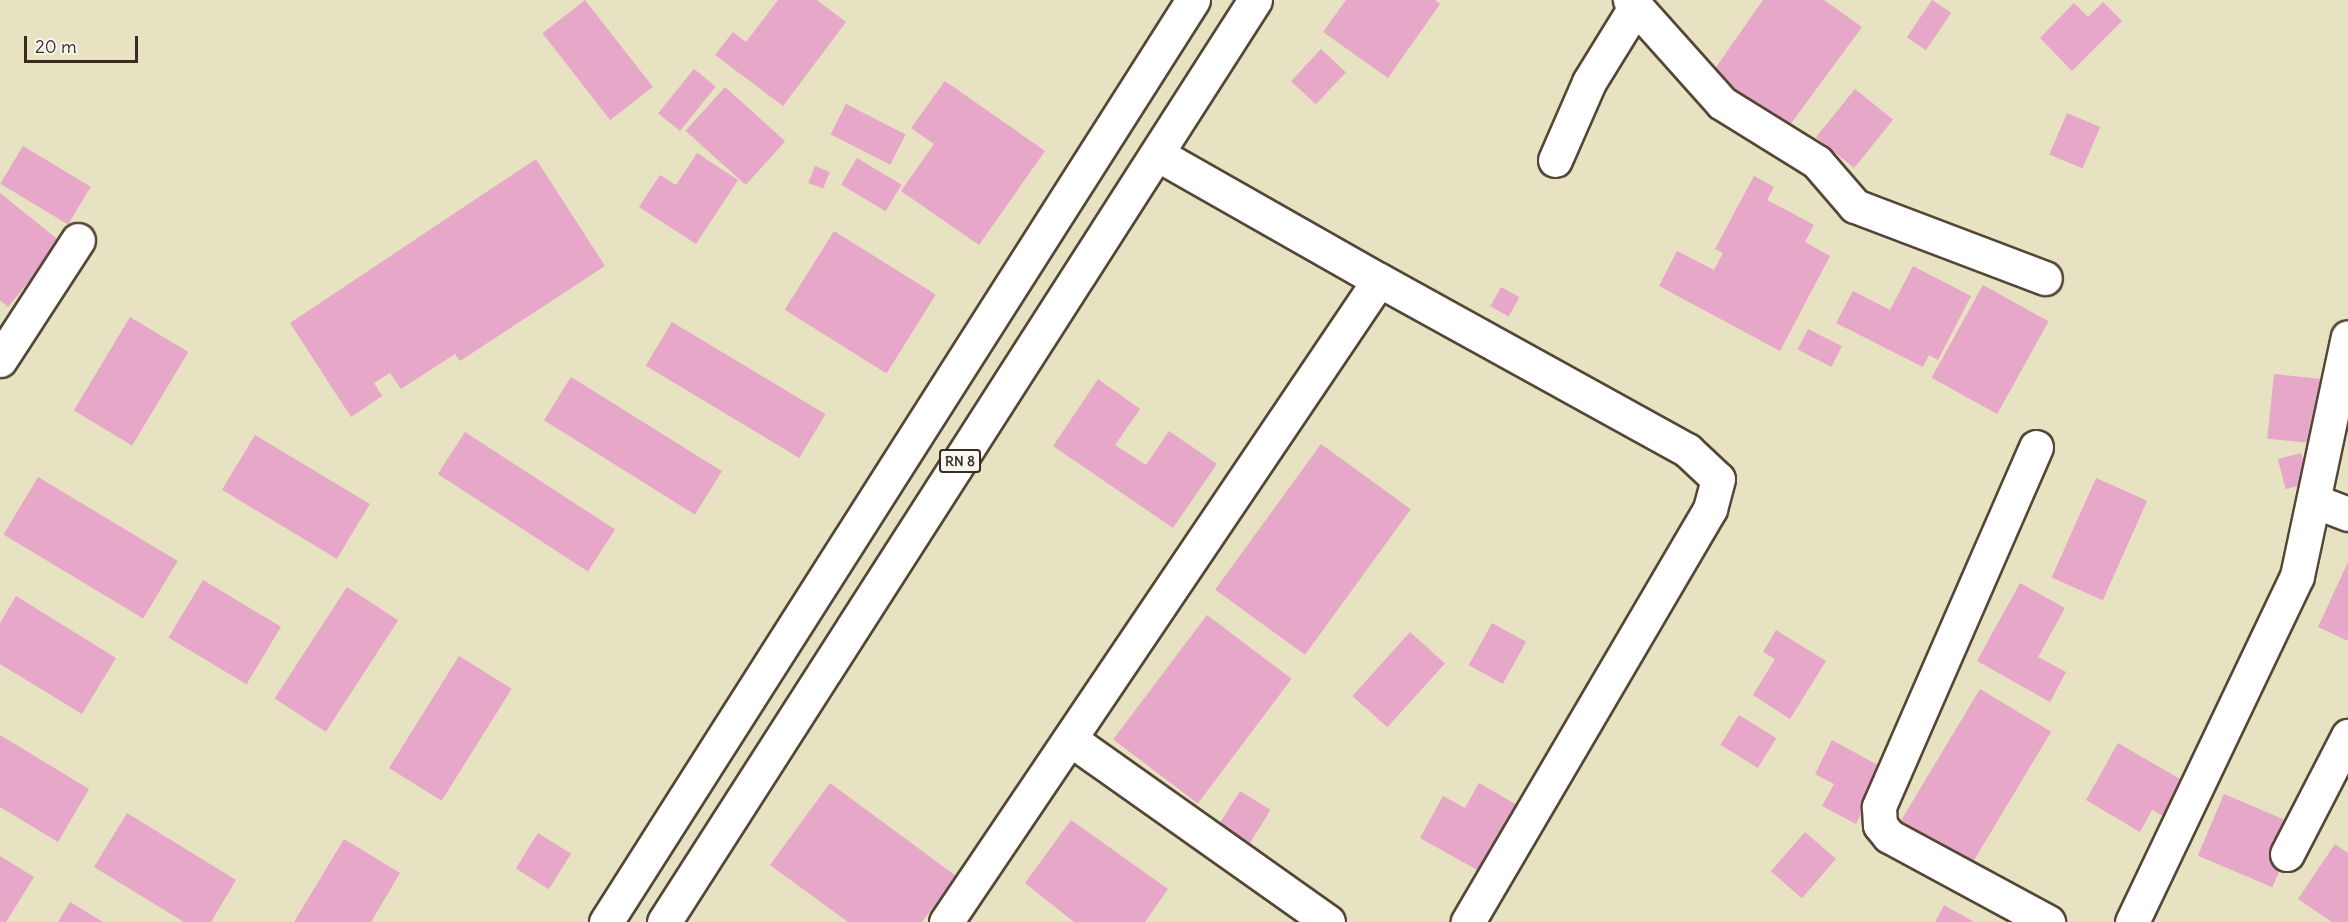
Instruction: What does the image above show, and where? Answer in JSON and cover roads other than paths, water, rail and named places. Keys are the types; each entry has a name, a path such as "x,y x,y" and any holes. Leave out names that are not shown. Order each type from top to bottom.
{"street":[{"path":"606,922 1193,0"},
{"name":"RN 8","path":"664,922 1255,0"},
{"path":"1556,160 1589,82 1633,3 1722,102 1817,162 1855,206 2045,278"},
{"path":"1158,154 1379,280 1687,450 1718,479 1710,509 1468,922"},
{"path":"0,360 78,240"},
{"path":"946,922 1379,280"},
{"path":"2132,922 2297,576 2317,502 2348,337"},
{"path":"2036,447 1879,807 1880,825 1889,836 2048,922"},
{"path":"2317,502 2348,514"},
{"path":"2288,854 2348,736"},
{"path":"1070,739 1328,922"}]}
